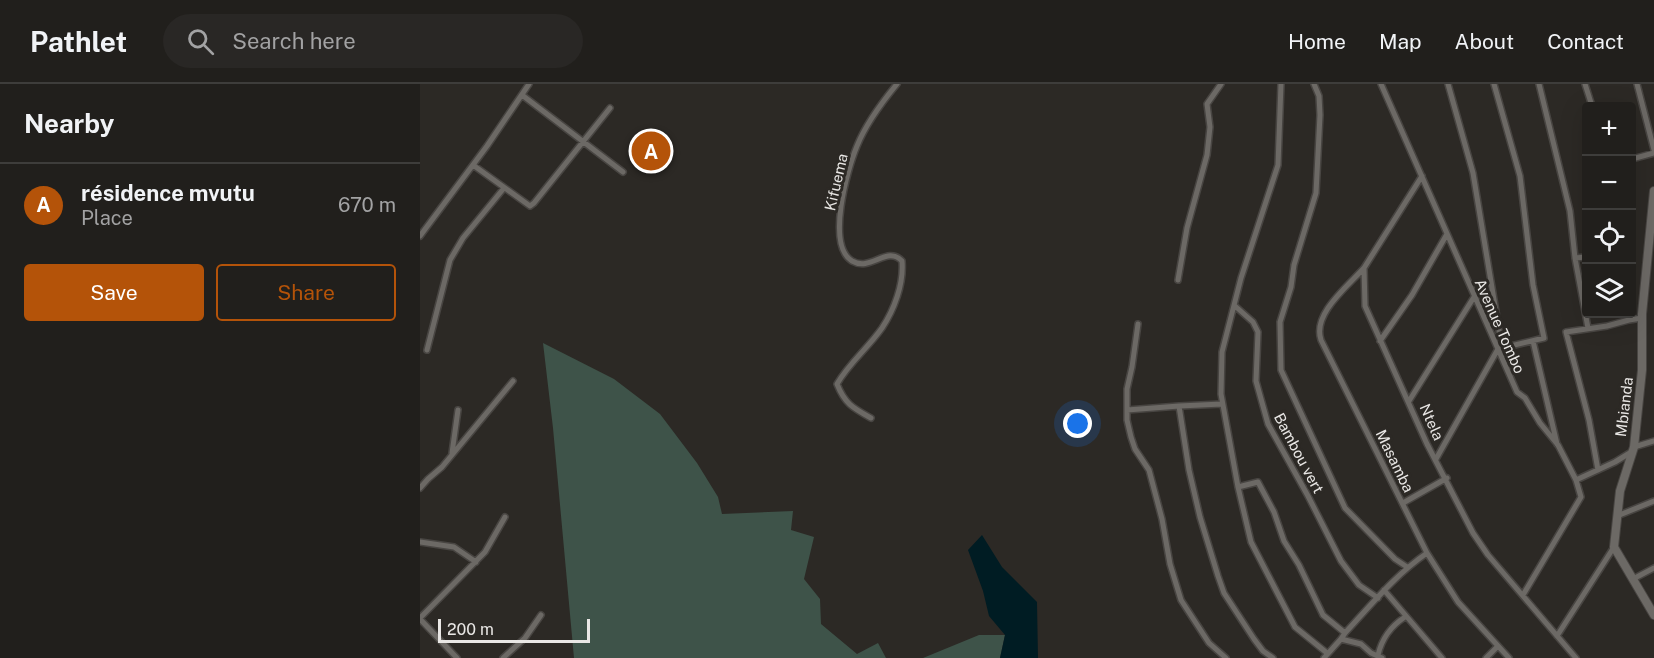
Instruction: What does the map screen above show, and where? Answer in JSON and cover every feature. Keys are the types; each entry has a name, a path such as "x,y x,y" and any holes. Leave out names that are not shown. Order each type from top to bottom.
{"street":[{"path":"420,236 529,84"},
{"name":"Kifuema","path":"871,418 852,408 842,398 837,384 844,372 882,328 897,297 903,271 902,261 897,256 889,254 870,264 858,264 849,259 839,240 841,202 857,146 887,96 897,84"},
{"path":"1178,280 1187,228 1207,155 1210,127 1208,104 1221,84"},
{"path":"1281,84 1278,165 1241,278 1221,361 1222,404 1251,542 1295,627 1325,655 1384,590 1407,567 1427,553"},
{"path":"1314,84 1319,96 1320,115 1316,193 1294,265 1291,287 1280,322 1281,370 1345,508 1395,559 1407,567"},
{"name":"Avenue Tombo","path":"1381,84 1474,297 1500,349 1517,392 1525,398 1540,423 1558,446 1576,480"},
{"path":"1436,459 1500,349 1473,173 1448,84"},
{"path":"1494,84 1520,176 1533,285 1544,338 1500,349"},
{"path":"1539,84 1570,210 1575,258 1588,328"},
{"path":"1585,84 1591,102"},
{"path":"1636,158 1654,152 1637,84"},
{"path":"522,95 623,172"},
{"path":"473,165 530,206 610,108"},
{"path":"1364,268 1422,176"},
{"path":"427,350 450,260 462,238 504,188"},
{"name":"Mbianda","path":"1614,547 1620,491 1633,449 1642,370 1642,318 1654,191"},
{"path":"1380,341 1413,295 1447,234"},
{"path":"1575,258 1582,257"},
{"name":"Ntela","path":"1364,268 1365,306 1473,533 1488,555 1576,658"},
{"name":"Masamba","path":"1364,268 1327,310 1321,319 1318,333 1427,553 1451,593 1509,658"},
{"path":"1409,401 1474,297"},
{"name":"Bambou vert","path":"1235,306 1253,322 1258,332 1256,381 1268,424 1341,561 1359,585 1378,598"},
{"path":"1598,470 1589,420 1566,332 1625,318"},
{"path":"1636,318 1642,318"},
{"path":"1138,324 1127,388 1127,420 1135,448 1149,470 1162,519 1170,564 1181,600 1209,643 1226,658"},
{"path":"1533,341 1558,446"},
{"path":"420,488 452,455 513,381"},
{"path":"1127,410 1222,404"},
{"path":"1179,406 1189,470 1200,517 1224,593 1263,651 1273,658"},
{"path":"452,455 458,410"},
{"path":"1523,595 1581,496 1576,480 1615,462 1633,449 1654,441"},
{"path":"1403,503 1447,478"},
{"path":"1238,487 1258,482 1274,512 1284,541 1299,565 1323,615 1345,633"},
{"path":"1617,516 1654,501"},
{"path":"457,658 420,619 485,552 505,518"},
{"path":"420,542 454,547 476,562"},
{"path":"1557,636 1614,547 1653,612"},
{"path":"1633,579 1654,568"},
{"path":"1384,590 1442,658"},
{"path":"503,658 525,638 542,615"},
{"path":"1341,639 1361,644 1371,653 1380,656 1387,633 1405,616"},
{"path":"1486,658 1498,646"}],"green space":[{"path":"543,343 614,379 660,414 697,463 718,497 722,514 793,511 791,530 814,537 804,579 820,599 821,624 857,654 878,643 886,658 574,658"},
{"path":"979,635 1005,635 1000,658 923,658"}],"water":[{"path":"982,535 1002,567 1037,602 1038,658 1000,658 1005,635 989,616 983,591 968,550"}],"place":[{"name":"résidence mvutu","path":"651,151"}]}
